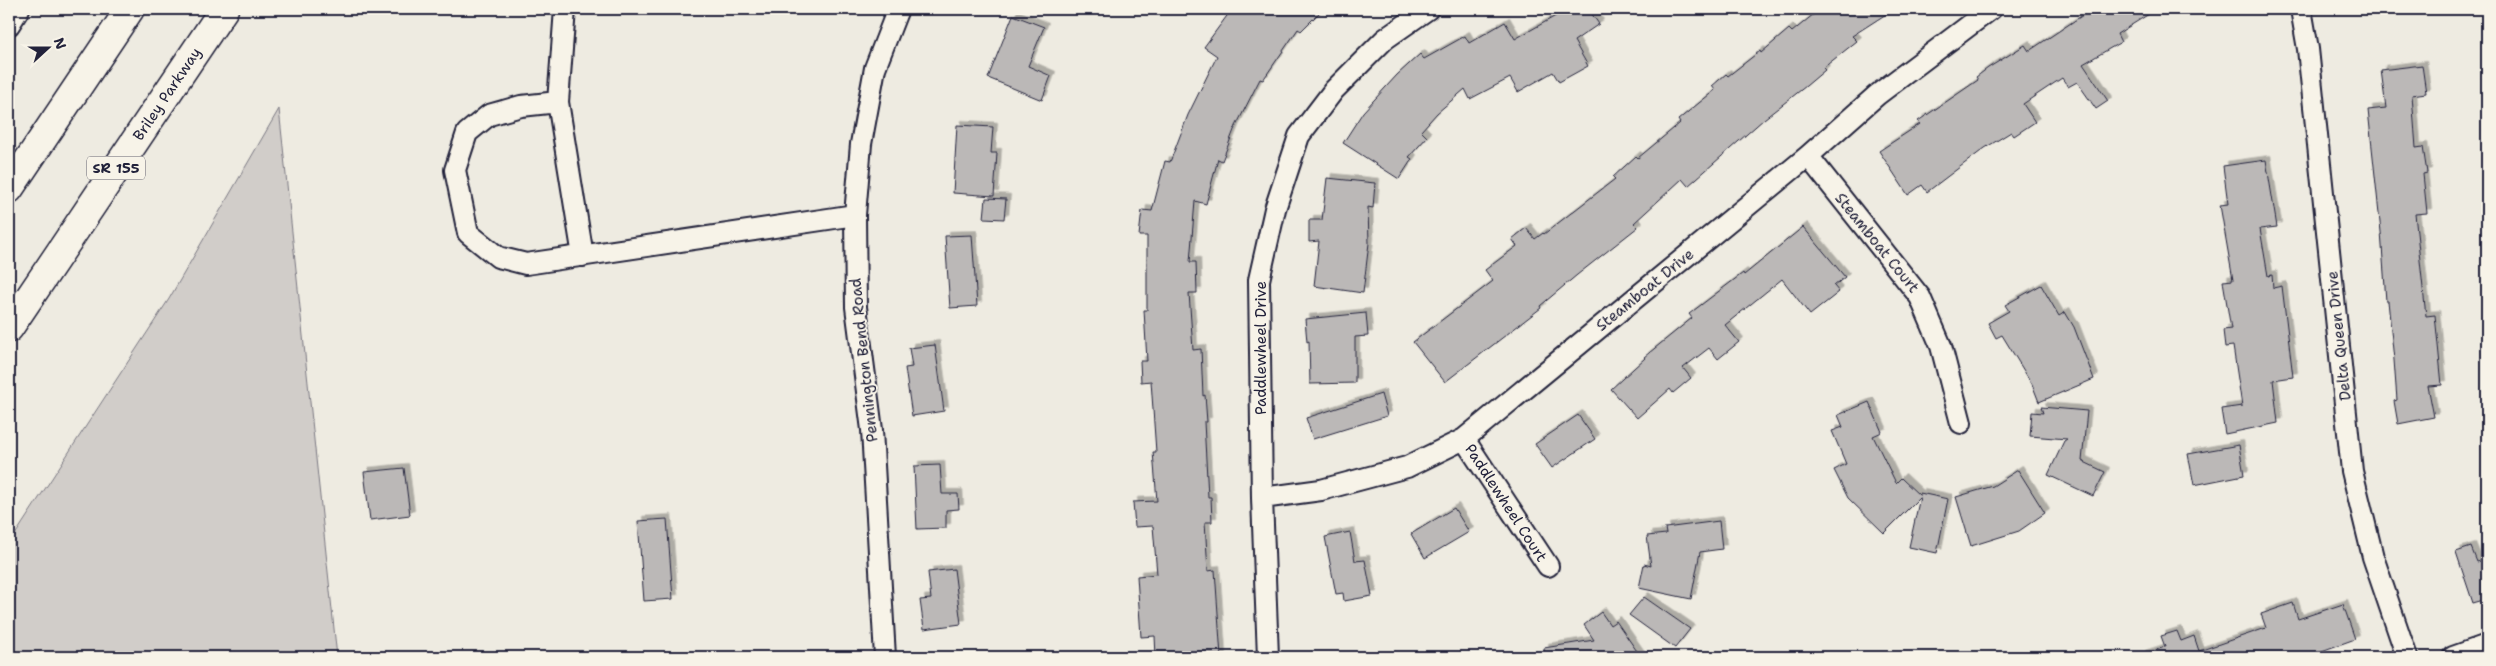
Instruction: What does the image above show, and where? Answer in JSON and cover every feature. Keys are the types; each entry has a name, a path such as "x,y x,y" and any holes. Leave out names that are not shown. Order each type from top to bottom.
{"highway":[{"path":"9,190 130,9"},
{"name":"Briley Parkway","path":"9,328 224,9"}],"street":[{"path":"9,25 19,9"},
{"path":"565,9 558,102 583,256"},
{"name":"Pennington Bend Road","path":"885,657 872,430 856,307 855,214 861,144 875,68 898,9"},
{"name":"Paddlewheel Drive","path":"1268,657 1262,498 1259,280 1275,210 1299,136 1334,90 1385,39 1428,9"},
{"name":"Steamboat Drive","path":"1262,498 1321,490 1407,467 1464,439 1808,156 1877,95 1991,9"},
{"name":"Delta Queen Drive","path":"2301,9 2308,48 2352,471 2373,557 2407,657"},
{"path":"558,102 520,106 489,115 467,133 455,170 468,233 498,256 526,264 855,214"},
{"name":"Steamboat Court","path":"1808,156 1920,297 1941,346 1960,423"},
{"name":"Paddlewheel Court","path":"1464,439 1548,566"},
{"path":"2454,657 2487,646"}],"shaded area":[{"path":"279,109 337,657 9,657 9,544 169,299"}],"building":[{"path":"1232,9 1323,9 1301,31 1298,29 1263,80 1260,79 1234,130 1222,161 1218,159 1206,204 1195,201 1190,262 1196,262 1197,293 1189,293 1193,350 1201,349 1203,396 1205,395 1207,422 1204,422 1208,497 1211,497 1212,522 1205,522 1208,571 1215,570 1221,657 1156,657 1155,636 1141,637 1137,576 1157,574 1153,526 1135,527 1133,502 1157,501 1153,452 1156,452 1151,381 1141,382 1140,361 1147,361 1144,310 1147,310 1147,236 1139,236 1142,210 1152,211 1165,161 1170,162 1188,115 1217,56 1204,47"},
{"path":"1568,9 1588,9 1599,24 1574,41 1588,66 1559,82 1553,72 1518,92 1510,78 1470,99 1465,89 1437,113 1421,131 1427,137 1409,157 1412,159 1399,179 1343,143 1363,112 1397,75 1420,54 1424,59 1465,36 1469,43 1505,22 1515,39"},
{"path":"1820,9 1894,9 1852,36 1857,41 1823,68 1825,70 1764,119 1688,186 1682,179 1634,223 1638,227 1577,275 1540,306 1541,308 1445,382 1413,342 1493,281 1485,270 1517,246 1512,239 1526,228 1535,239 1544,234 1615,179 1613,177 1636,156 1638,158 1680,123 1678,120 1715,90 1712,86 1726,74 1728,76 1760,51 1761,53 1789,29 1792,32"},
{"path":"2092,9 2157,9 2117,34 2121,42 2083,64 2108,101 2096,109 2077,82 2068,87 2062,78 2023,104 2035,122 2014,136 2011,132 1985,148 1927,192 1922,185 1908,195 1879,151 1920,124 1918,121 1978,80 1976,77 1988,68 2025,45 2029,51"},
{"path":"1013,15 1044,27 1028,66 1051,76 1042,100 988,78"},
{"path":"2422,65 2426,93 2412,95 2416,148 2423,147 2427,173 2423,174 2427,213 2415,214 2426,316 2435,315 2442,385 2428,386 2434,417 2398,424 2394,401 2397,400 2394,360 2388,301 2386,301 2368,110 2386,108 2381,70"},
{"path":"957,125 993,127 991,153 997,153 994,196 953,193"},
{"path":"2266,160 2277,227 2260,229 2268,276 2272,275 2273,288 2282,286 2293,377 2273,380 2278,423 2225,434 2221,409 2242,406 2233,346 2225,347 2223,330 2231,329 2223,281 2233,280 2220,205 2228,204 2223,166"},
{"path":"1327,178 1375,183 1373,208 1368,207 1369,243 1363,293 1314,286 1319,241 1309,242 1309,220 1322,220"},
{"path":"986,198 1006,199 1004,219 984,218"},
{"path":"1803,227 1845,277 1834,286 1839,292 1810,315 1782,279 1725,325 1739,342 1718,359 1709,348 1683,368 1691,378 1673,393 1670,389 1637,418 1611,389 1644,357 1692,318 1689,314 1743,273 1744,275"},
{"path":"972,235 977,306 950,308 945,236"},
{"path":"2041,285 2059,316 2065,312 2074,327 2094,379 2039,402 2032,384 2002,335 1996,338 1988,323 2009,311 2005,305"},
{"path":"1366,313 1368,336 1355,337 1355,383 1310,384 1309,341 1307,342 1305,319"},
{"path":"935,345 944,411 912,416 905,368 912,367 909,348"},
{"path":"1381,394 1387,416 1313,439 1306,418"},
{"path":"1869,402 1882,432 1873,436 1896,483 1901,478 1920,496 1920,493 1948,499 1937,553 1909,547 1920,497 1884,533 1848,498 1834,470 1846,464 1832,431 1843,427 1838,415"},
{"path":"2041,407 2087,411 2082,461 2105,472 2093,496 2048,475 2064,441 2067,439 2030,436 2032,412 2043,413"},
{"path":"1578,415 1595,439 1552,468 1535,444"},
{"path":"2239,445 2244,475 2194,485 2188,454"},
{"path":"940,465 942,494 958,494 959,509 946,510 946,528 917,529 914,466"},
{"path":"404,468 410,515 370,520 364,472"},
{"path":"2018,470 2045,513 2019,531 1971,546 1956,497 1993,486"},
{"path":"1454,508 1469,532 1425,558 1411,534"},
{"path":"667,519 673,599 644,601 638,521"},
{"path":"1719,521 1722,549 1700,552 1691,599 1639,588 1644,564 1651,566 1647,536 1666,534 1665,528"},
{"path":"1350,532 1355,561 1365,560 1372,596 1344,601 1343,593 1336,594 1325,537"},
{"path":"2471,547 2477,562 2487,559 2487,599 2473,603 2456,552"},
{"path":"954,569 961,624 924,629 920,600 931,599 928,572"},
{"path":"1644,597 1690,629 1675,648 1629,615"},
{"path":"2293,603 2298,619 2343,604 2355,639 2305,657 2142,657 2141,655 2165,647 2161,636 2177,631 2181,641 2194,636 2199,651 2266,628 2261,614"},
{"path":"1601,612 1610,625 1616,621 1641,657 1545,657 1544,648 1594,640 1584,625"}]}
